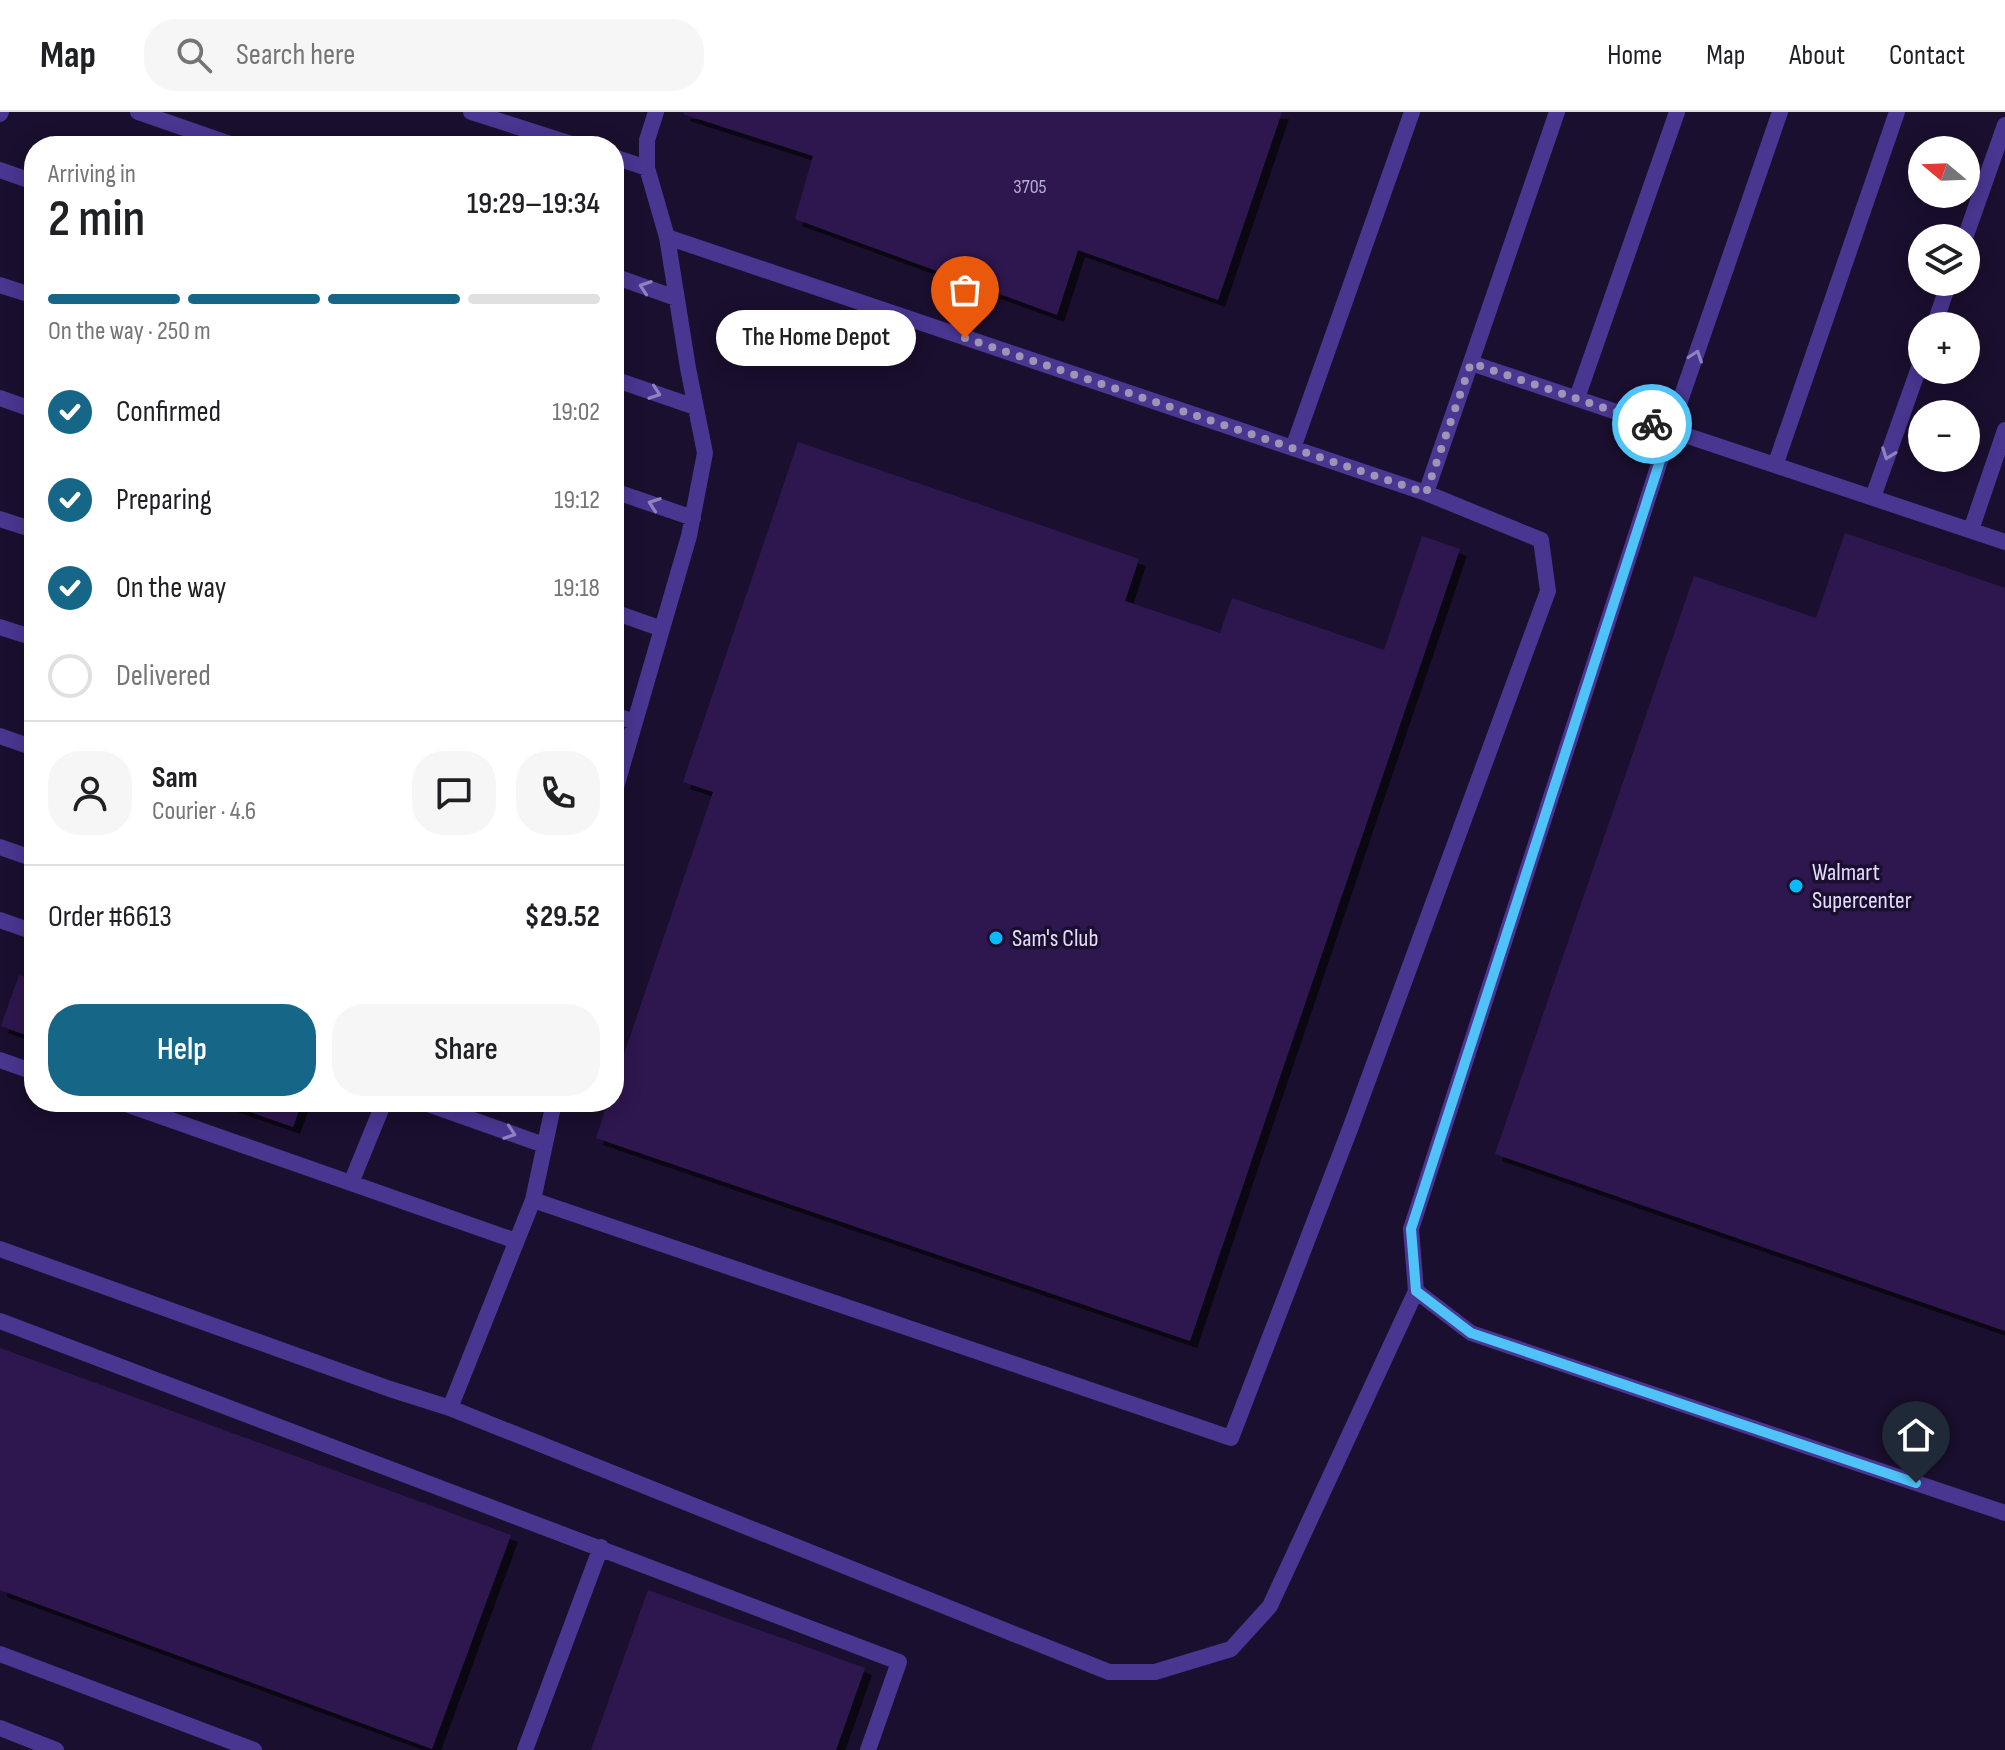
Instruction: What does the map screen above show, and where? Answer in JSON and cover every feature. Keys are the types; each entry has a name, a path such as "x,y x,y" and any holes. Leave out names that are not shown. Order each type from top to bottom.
{"lane":[{"path":"138,112 207,136"},
{"path":"471,112 547,136"},
{"path":"624,760 693,518 705,453 667,237 647,168 647,140 656,112"},
{"path":"1293,448 1412,112"},
{"path":"1426,493 1557,112"},
{"path":"1577,398 1677,112"},
{"path":"0,1249 450,1408 1109,1672 1155,1672 1231,1649 1270,1606 1416,1291 1411,1229 1670,430 1780,112"},
{"path":"1776,463 1897,112"},
{"path":"1970,224 2005,125"},
{"path":"624,160 647,168"},
{"path":"0,170 24,178"},
{"path":"533,1200 1231,1438 1350,1129 1548,591 1541,540 1426,493 667,237"},
{"path":"624,280 676,298"},
{"path":"0,285 24,293"},
{"path":"1471,363 2005,542"},
{"path":"624,382 695,407"},
{"path":"1873,497 1913,384"},
{"path":"0,398 24,406"},
{"path":"1971,530 2005,430"},
{"path":"624,494 693,518"},
{"path":"0,519 24,527"},
{"path":"624,616 662,629"},
{"path":"0,627 24,635"},
{"path":"624,718 635,722"},
{"path":"0,736 24,744"},
{"path":"0,847 24,855"},
{"path":"0,920 24,928"},
{"path":"0,1060 24,1068"},
{"path":"149,1112 516,1241"},
{"path":"351,1183 380,1112"},
{"path":"450,1112 544,1145"},
{"path":"450,1408 533,1200 552,1112"},
{"path":"1416,1291 1471,1333 2005,1513"},
{"path":"0,1321 899,1662 868,1750"},
{"path":"525,1750 601,1547"},
{"path":"0,1654 254,1750"},
{"path":"0,1728 56,1750"}],"building":[{"path":"684,112 1282,112 1218,300 1078,250 1057,315 795,219 813,156"},
{"name":"Sam's Club","path":"798,442 1139,559 1125,601 1220,633 1232,598 1384,650 1422,536 1460,549 1190,1341 596,1138 605,1112 624,1112 624,1055 713,792 683,782"},
{"name":"Walmart Supercenter","path":"1845,533 2005,588 2005,1331 1495,1154 1694,576 1816,618"},
{"path":"19,975 24,977 24,1034 1,1026"},
{"path":"250,1112 298,1112 293,1127"},
{"path":"0,1348 511,1535 432,1749 0,1590"},
{"path":"648,1590 865,1668 836,1750 591,1750"}],"way so far":[{"path":"965,338 1426,493 1471,363 1652,424"}],"place":[{"name":"The Home Depot","path":"965,338"},
{"name":"Walmart Supercenter","path":"1796,886"},
{"name":"Sam's Club","path":"996,938"}],"route":[{"path":"1652,424 1670,430 1411,1229 1416,1291 1471,1333 1916,1483"}]}
